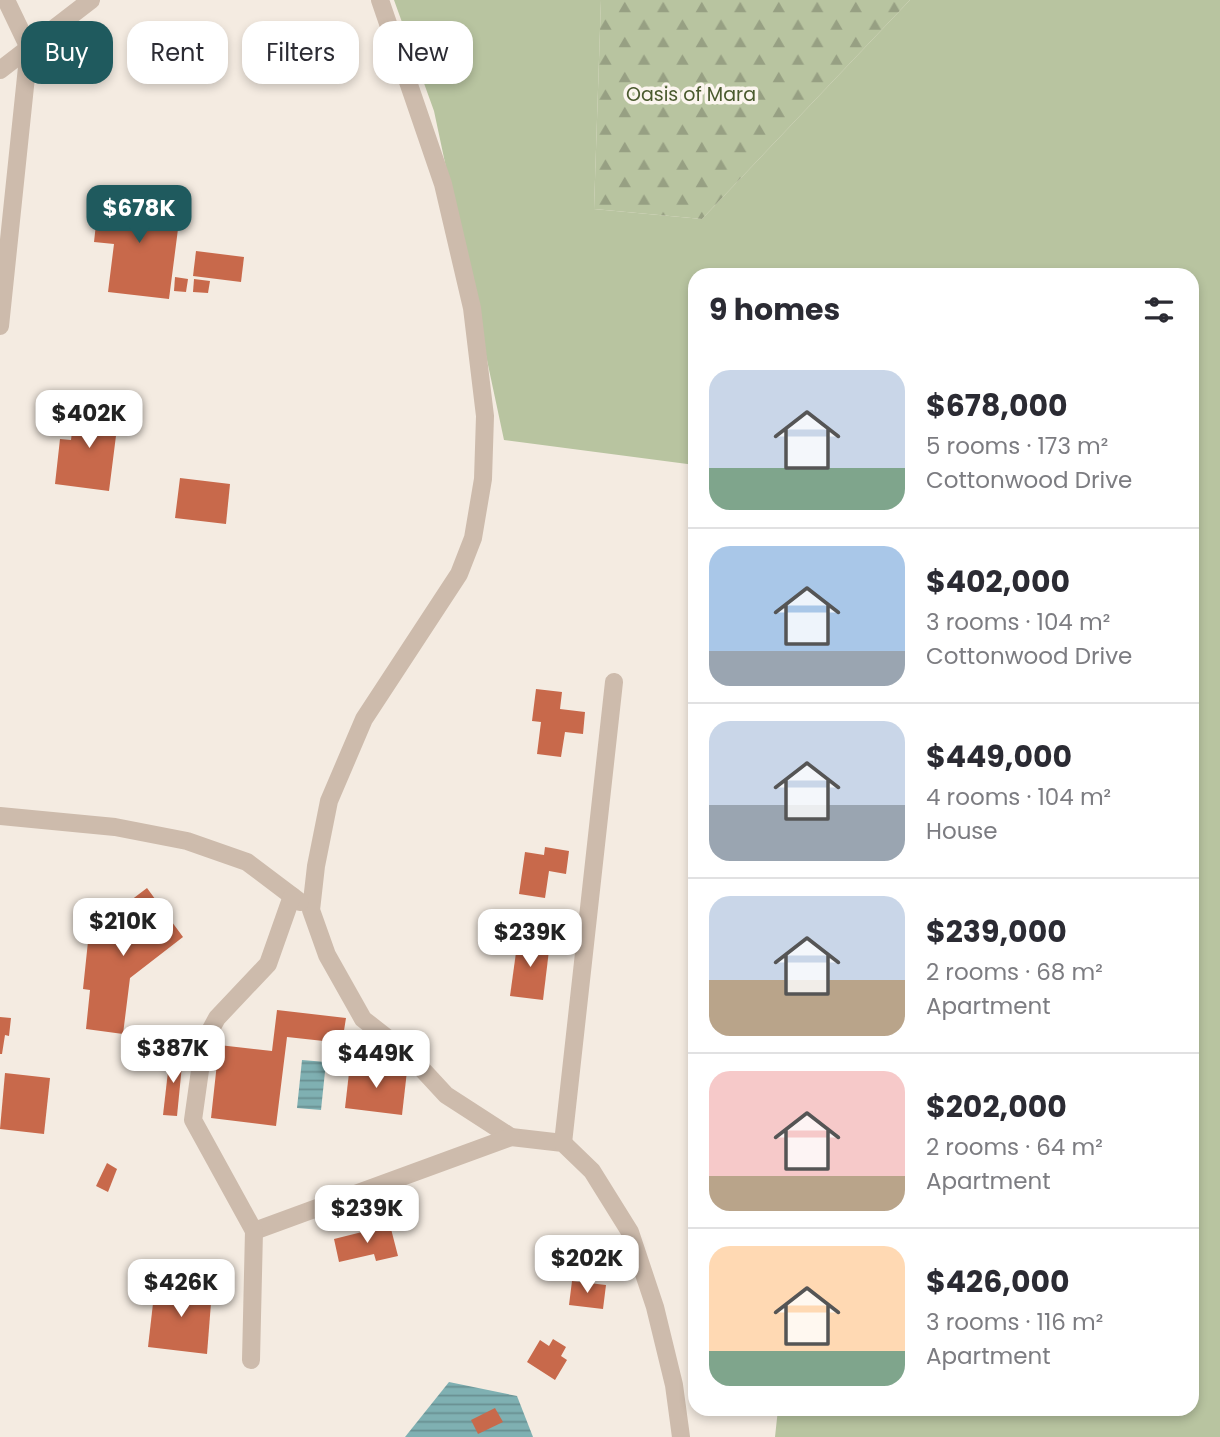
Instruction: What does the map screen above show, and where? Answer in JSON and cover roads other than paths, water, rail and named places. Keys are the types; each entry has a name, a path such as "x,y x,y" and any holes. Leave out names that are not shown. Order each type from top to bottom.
{"street":[{"path":"6,0 21,31"},
{"path":"64,21 91,0"},
{"path":"380,0 443,184 472,308 485,415 483,479 472,538 459,574 364,719 329,801 316,866 311,910 327,955 363,1019 409,1055 446,1095 511,1137 563,1143 592,1171 630,1232 655,1307 674,1385 681,1437"},
{"path":"0,70 21,54"},
{"path":"0,326 25,84"},
{"path":"563,1143 614,681"},
{"path":"0,816 115,827 187,841 247,862 311,910"},
{"path":"251,1360 254,1231 193,1120 204,1042 217,1018 268,964 292,896"},
{"path":"254,1231 511,1137"}],"water":[{"path":"302,1060 326,1062 321,1110 297,1108"},
{"path":"449,1382 517,1396 533,1437 405,1437"}],"park label":[{"name":"Oasis of Mara","path":"691,94"}]}
